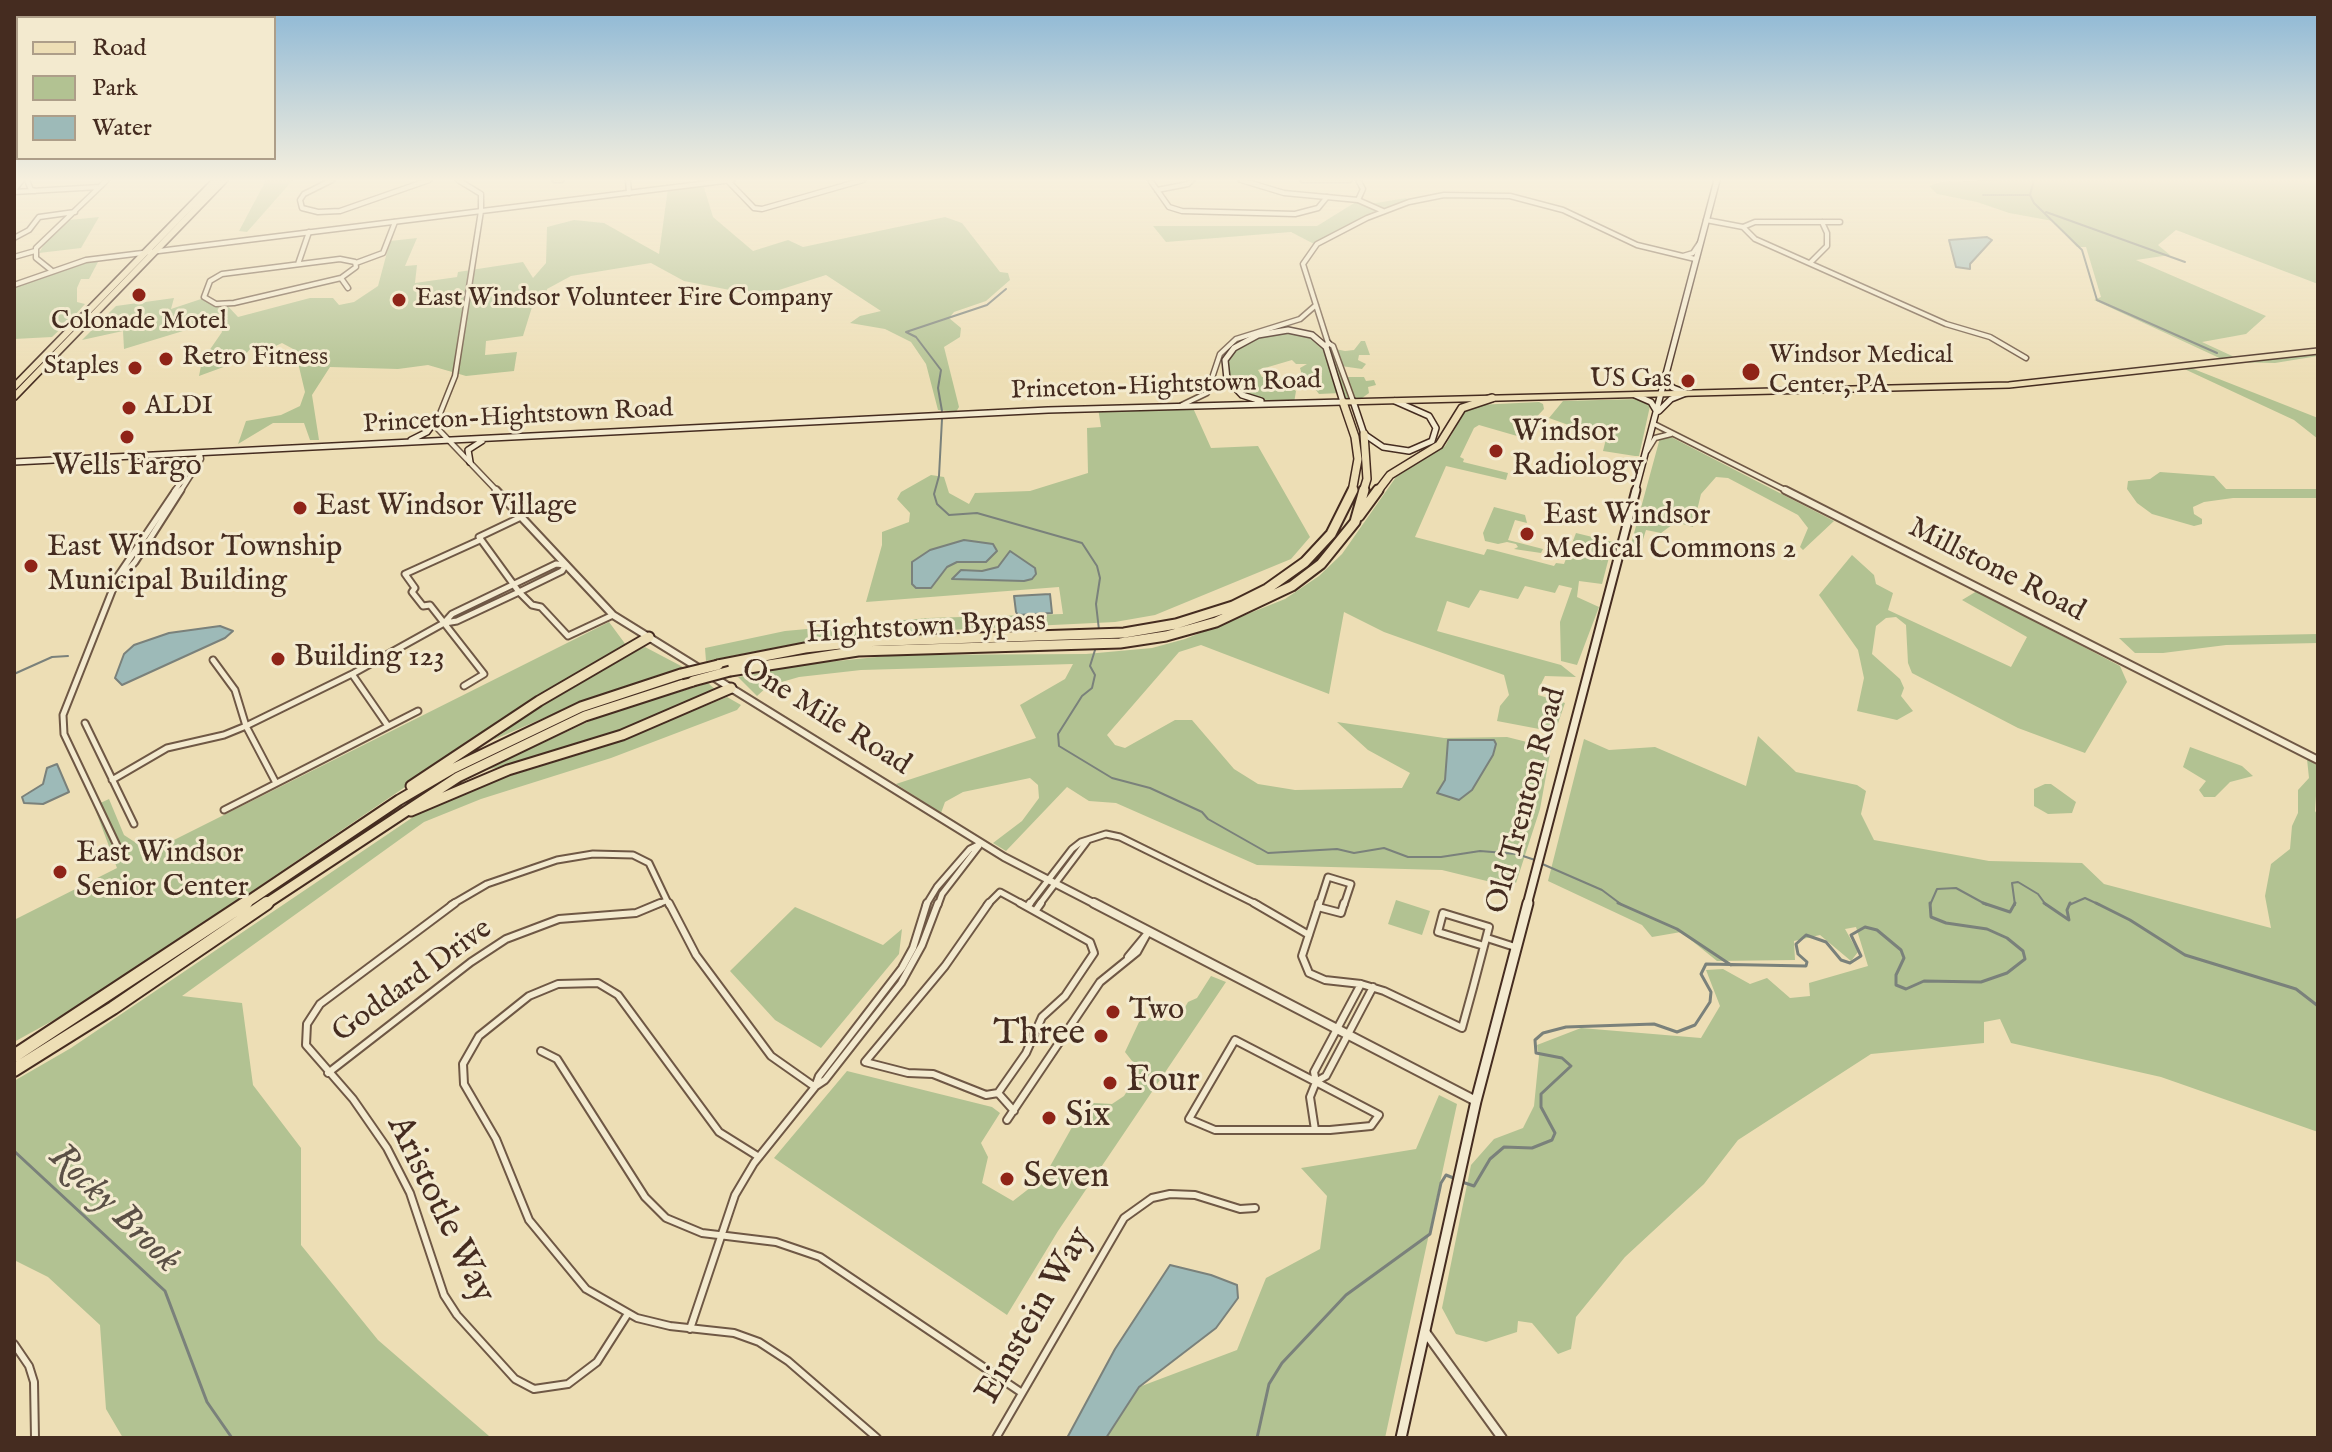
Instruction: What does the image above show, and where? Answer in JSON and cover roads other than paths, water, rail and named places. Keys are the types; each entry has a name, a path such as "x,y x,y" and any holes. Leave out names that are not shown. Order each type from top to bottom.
{"highway":[{"path":"54,352 149,248"},
{"path":"14,397 23,382 159,248"},
{"path":"14,387 23,382"},
{"path":"1355,522 1390,475 1439,445 1462,408 1492,398"},
{"name":"Hightstown Bypass","path":"14,1056 105,999 399,800 485,751 581,707 681,674 784,651 858,642 1124,633 1176,624 1233,606 1267,589 1305,562 1324,543 1345,511 1354,488 1358,459 1348,402"},
{"name":"Hightstown Bypass","path":"14,1070 113,1008 425,796 523,743 612,706 730,671 858,651 1097,645 1185,632 1235,615 1292,586 1336,548 1355,522 1367,479 1368,454 1364,434"},
{"path":"287,875 512,719 649,637"},
{"path":"346,849 450,792 508,770 622,735 731,688"}],"main road":[{"name":"Old Trenton Road","path":"1401,1438 1476,1101 1699,248"},
{"path":"1270,404 1242,395 1229,383 1224,365 1231,351 1252,337 1282,331 1307,333 1327,345 1348,402"},
{"name":"Princeton-Hightstown Road","path":"14,462 1048,410 2047,382 2318,351"},
{"path":"1665,380 1673,388 1686,393"},
{"path":"1635,395 1651,402 1657,412 1671,399 1686,393"},
{"path":"1364,434 1378,445 1393,451 1414,450 1432,441 1436,428 1432,419 1418,408 1395,401"},
{"name":"Hightstown Bypass","path":"1348,402 1364,434"},
{"path":"396,443 423,435 439,416"},
{"path":"470,462 469,448 492,439"}],"street":[{"path":"14,257 38,248"},
{"path":"14,285 86,260 176,248"},
{"path":"298,264 304,248"},
{"path":"356,263 355,270 341,278 234,303 216,304 204,297 210,281 218,275 343,259 356,263 383,253 385,248"},
{"path":"439,416 455,376 475,248"},
{"path":"1313,248 1309,251 1303,270 1327,345"},
{"path":"1649,248 1695,259"},
{"path":"1676,256 1690,255 1696,248"},
{"path":"1775,248 1946,324 1990,337 2026,358"},
{"path":"1810,263 1825,248"},
{"path":"35,251 36,258 51,270"},
{"path":"341,278 348,288"},
{"path":"1178,407 1203,398 1220,354 1236,339 1300,319 1316,305"},
{"name":"One Mile Road","path":"439,416 438,429 613,615 980,844 1476,1101"},
{"name":"Millstone Road","path":"1654,424 2318,760"},
{"path":"1646,453 1659,435 1679,436"},
{"path":"121,854 62,725 68,700 118,581 135,562 201,459 200,454"},
{"path":"464,686 484,674 430,605 423,606 412,592 415,588 405,574 521,517"},
{"path":"479,538 519,592 532,605 541,607 568,636 613,615"},
{"path":"112,780 167,748 211,739 246,726 352,674 444,623 452,614 556,564 566,565 562,571 519,592 457,621 444,623"},
{"path":"213,660 235,690 246,726 276,783"},
{"path":"352,674 388,726"},
{"path":"224,810 418,711"},
{"path":"85,723 134,824"},
{"path":"1028,906 1072,849 1088,839 1106,834 1120,837 1270,911 1309,935"},
{"path":"1036,910 1088,839"},
{"path":"815,1087 819,1076 902,968 919,930 927,902 937,887 970,849 980,844"},
{"path":"690,1329 735,1195 759,1157 815,1087 825,1080 901,983 922,945 942,894 980,844"},
{"name":"Aristotle Way","path":"627,1315 597,1362 568,1384 534,1389 515,1379 457,1315 444,1295 410,1193 395,1163 362,1111 309,1051 305,1042 307,1024 320,1004 442,911 487,884 557,860 622,853 649,863 696,955 771,1056 815,1087"},
{"path":"1318,907 1341,913 1351,884 1328,877 1318,907 1309,935 1302,962 1309,973 1325,980 1373,987 1462,1028 1487,938 1489,927 1443,913 1438,932 1484,946"},
{"path":"1004,893 1036,910 1090,942 1094,953 1065,996 1042,1017 1026,1053 998,1093 986,1095 933,1074 908,1073 865,1062 945,966 994,896 1004,893"},
{"name":"Goddard Drive","path":"328,1073 471,962 506,939 559,919 636,913 666,901"},
{"path":"1007,1120 1100,982 1137,952 1148,932"},
{"path":"1487,938 1515,947"},
{"path":"759,1157 719,1132 618,995 598,983 570,982 541,990 516,1005 472,1044 463,1064 464,1084 496,1139 529,1220 586,1289 627,1315 656,1324 734,1333 759,1342 788,1361 877,1438"},
{"path":"1315,1130 1310,1097 1316,1082 1314,1072 1361,984"},
{"path":"1316,1082 1326,1076 1373,987"},
{"path":"1235,1040 1379,1115 1371,1126 1315,1130 1215,1130 1189,1119 1235,1040"},
{"path":"541,1051 557,1059 654,1207 683,1227 776,1242 820,1257 1022,1393"},
{"path":"998,1093 1014,1111"},
{"name":"Einstein Way","path":"996,1438 1114,1231 1140,1205 1152,1198 1179,1194 1204,1197 1240,1209 1255,1208"},
{"path":"1426,1333 1502,1438"},
{"path":"14,1344 29,1366 34,1382 35,1438"}],"water":[{"path":"1951,248 1985,248 1970,264 1970,269 1956,267"},
{"path":"964,540 993,544 997,551 986,562 957,562 947,567 931,588 916,588 912,584 912,562 930,550"},
{"path":"1010,551 1035,568 1036,574 1032,579 952,579 961,570 982,571 998,567"},
{"path":"1050,594 1052,613 1018,615 1016,612 1014,596"},
{"path":"220,626 233,631 225,638 122,685 115,678 124,654 134,645 169,633"},
{"path":"1448,740 1494,740 1496,744 1493,755 1472,790 1459,800 1437,793 1445,780"},
{"path":"57,764 69,792 43,804 24,803 22,797 43,784 47,768"},
{"path":"1170,1265 1237,1285 1238,1298 1216,1328 1139,1387 1106,1438 1067,1438 1115,1349"}],"waterway":[{"path":"2080,248 2097,300 2217,353"},
{"path":"2145,248 2185,262"},
{"path":"942,411 938,388 941,370 916,337 906,332 987,305 1006,289"},
{"path":"942,419 939,476 934,494 937,504 949,515 977,513 1082,543 1097,566 1100,578 1096,604 1099,630"},
{"path":"1095,650 1090,666 1095,675 1092,688 1082,696 1058,734 1059,746 1112,778 1150,788 1202,812 1208,819 1268,853 1337,849 1354,853 1384,848 1408,857 1441,857 1480,851 1517,854 1535,860"},
{"path":"14,674 52,657 68,656"},
{"path":"1540,863 1602,890 1621,904"},
{"path":"2015,903 2012,883 2018,882 2038,894 2045,904"},
{"path":"1930,905 1937,889 1956,888 1984,903"},
{"path":"2069,905 2085,898 2100,905"},
{"path":"1984,903 2010,912 2015,903"},
{"path":"2096,903 2100,905"},
{"path":"1621,904 1677,929 1730,964"},
{"path":"2045,904 2069,920 2069,905"},
{"path":"1730,964 1806,966 1807,962 1798,954 1796,944 1806,935 1826,942 1841,960 1850,963 1861,956 1851,935 1865,927 1877,930 1901,950 1904,958 1896,975 1896,985 1906,989 1924,981 1981,982 2007,973 2025,959 2023,951 2007,938 1987,929 1946,923 1931,917 1930,905"},
{"path":"2100,905 2185,955 2296,989 2318,1006"},
{"path":"1462,1182 1474,1186 1490,1159 1504,1147 1532,1148 1552,1140 1555,1133 1541,1107 1541,1094 1571,1066 1562,1058 1536,1053 1535,1040 1543,1033 1566,1027 1654,1024 1677,1032 1695,1025 1710,1002 1711,992 1701,974 1706,964 1730,964"},
{"name":"Rocky Brook","path":"14,1151 165,1291 207,1402 232,1438"},
{"path":"1257,1438 1269,1384 1282,1363 1346,1295 1430,1234 1441,1183 1446,1175 1456,1179"}],"place":[{"name":"Colonade Motel","path":"139,295"},
{"name":"East Windsor Volunteer Fire Company","path":"399,300"},
{"name":"Retro Fitness","path":"166,359"},
{"name":"Staples","path":"135,368"},
{"name":"Windsor Medical Center, PA","path":"1751,372"},
{"name":"US Gas","path":"1688,381"},
{"name":"ALDI","path":"129,408"},
{"name":"Wells Fargo","path":"127,437"},
{"name":"Windsor Radiology","path":"1496,451"},
{"name":"East Windsor Village","path":"300,508"},
{"name":"East Windsor Medical Commons 2","path":"1527,534"},
{"name":"East Windsor Township Municipal Building","path":"31,566"},
{"name":"Building 123","path":"278,659"},
{"name":"East Windsor Senior Center","path":"60,872"},
{"name":"Two","path":"1113,1012"},
{"name":"Three","path":"1101,1036"},
{"name":"Four","path":"1110,1083"},
{"name":"Six","path":"1049,1118"},
{"name":"Seven","path":"1007,1179"}]}
